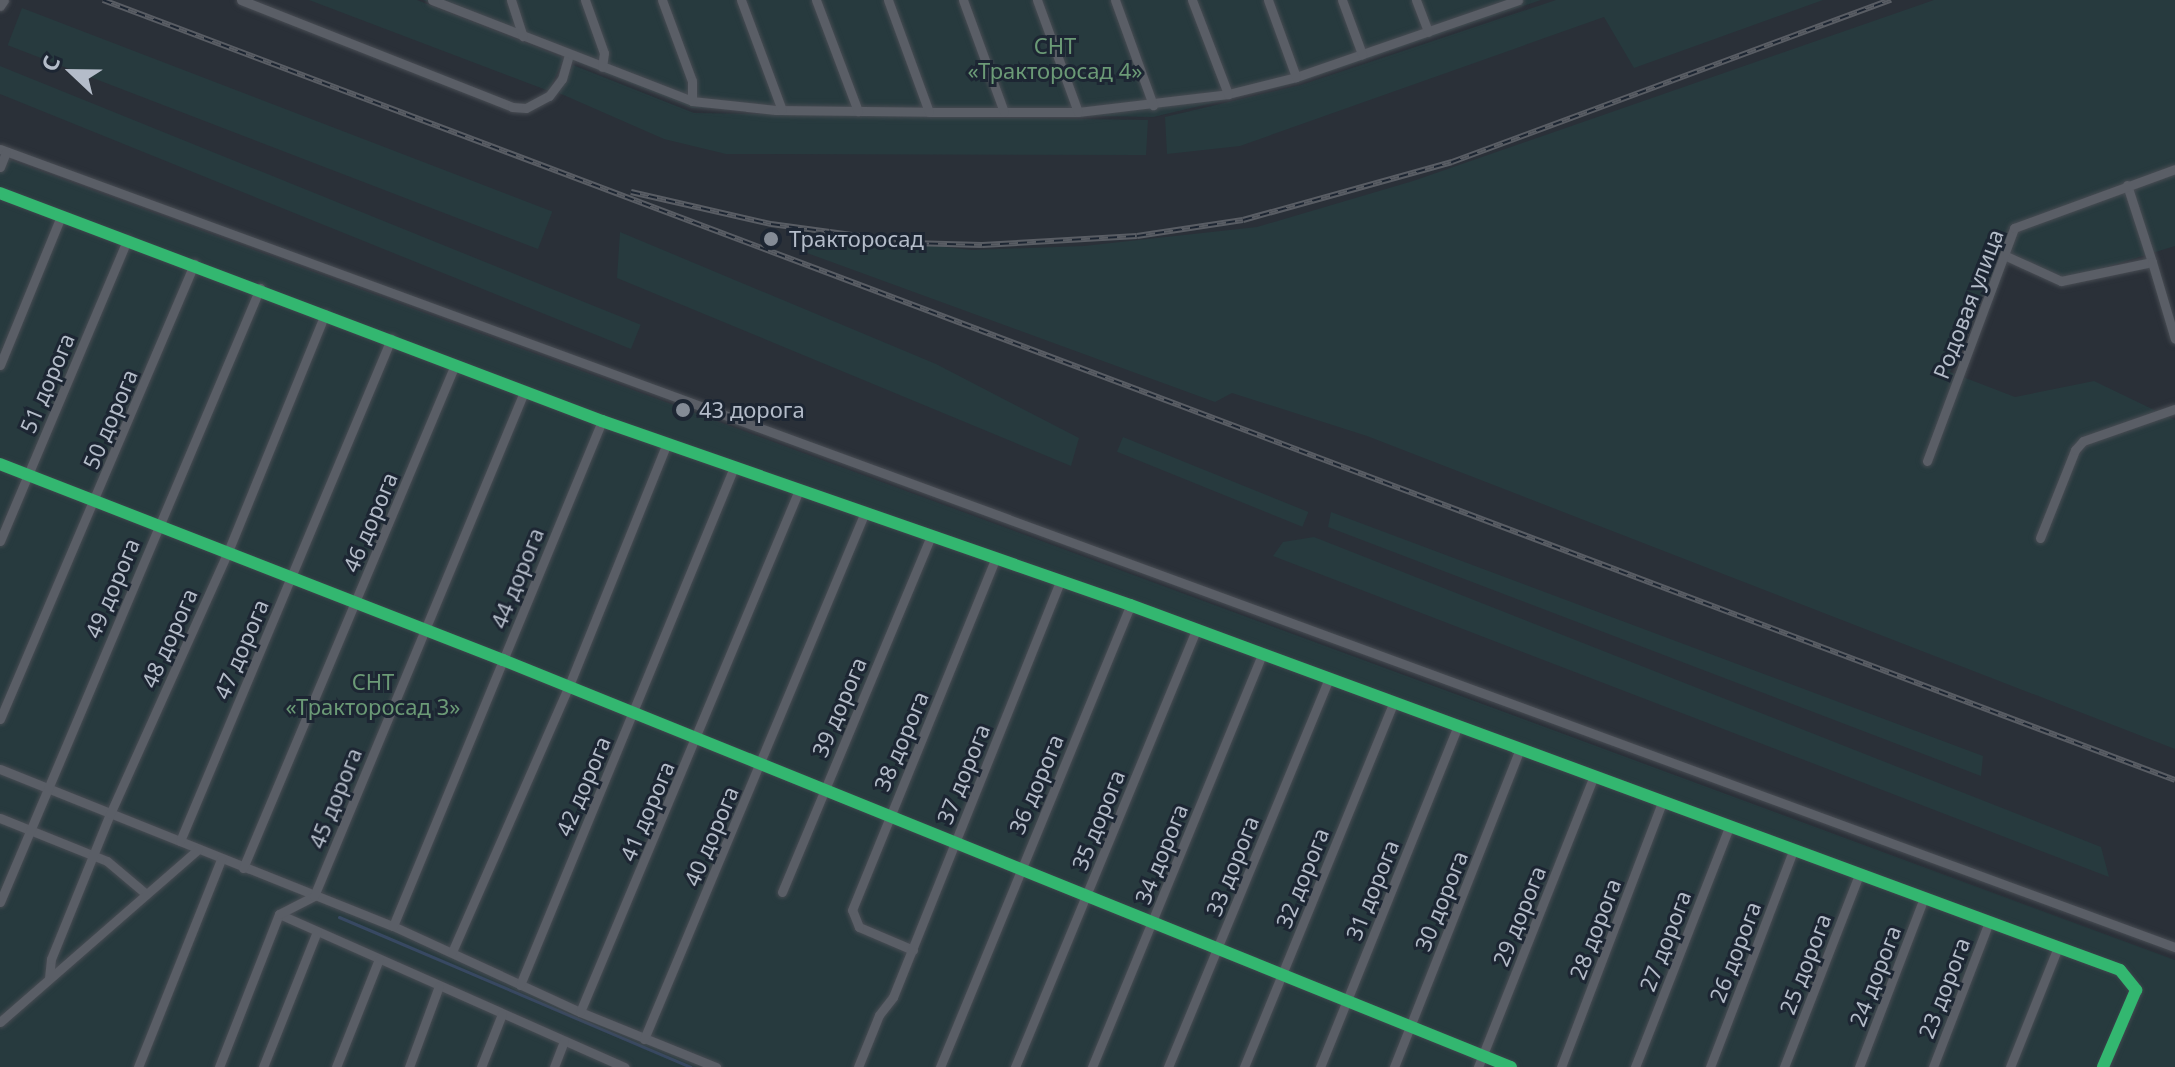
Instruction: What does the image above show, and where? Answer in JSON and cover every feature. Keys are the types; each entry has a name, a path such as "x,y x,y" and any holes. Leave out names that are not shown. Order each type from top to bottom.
{"street":[{"path":"0,6 4,0"},
{"path":"241,0 512,107 526,108 549,96 562,79 569,54"},
{"path":"432,0 692,101 782,110 929,112 1078,112 1228,94 1296,77 1518,0"},
{"path":"511,0 523,36"},
{"path":"585,0 604,53 602,67"},
{"path":"662,0 692,81 692,101"},
{"path":"741,0 782,110"},
{"path":"816,0 858,111"},
{"path":"888,0 929,112"},
{"path":"963,0 1004,112"},
{"path":"1037,0 1078,112"},
{"path":"1115,0 1153,105"},
{"path":"1192,0 1228,94"},
{"path":"1268,0 1296,77"},
{"path":"1342,0 1362,54"},
{"path":"1416,0 1428,32"},
{"path":"0,167 3,151 2175,947"},
{"name":"Родовая улица","path":"1927,461 2014,228 2175,169"},
{"path":"2127,185 2175,339"},
{"path":"0,193 260,288 454,367 1130,605 2120,970 2136,990 2103,1067"},
{"path":"0,365 61,216"},
{"name":"51 дорога","path":"0,541 127,240"},
{"path":"2004,255 2061,281 2152,262"},
{"name":"50 дорога","path":"0,719 194,264"},
{"name":"49 дорога","path":"0,902 260,288"},
{"name":"48 дорога","path":"49,978 51,959 110,814 227,554 325,314"},
{"name":"47 дорога","path":"180,841 391,339"},
{"name":"46 дорога","path":"243,868 454,367"},
{"name":"45 дорога","path":"314,896 524,392"},
{"path":"2040,538 2075,450 2083,441 2175,409"},
{"name":"44 дорога","path":"393,926 602,421"},
{"path":"452,952 568,688 667,443"},
{"path":"0,464 503,660 1511,1067"},
{"name":"42 дорога","path":"520,985 734,467"},
{"name":"41 дорога","path":"580,1012 698,738 799,490"},
{"name":"40 дорога","path":"644,1039 865,512"},
{"name":"39 дорога","path":"782,892 931,536"},
{"name":"38 дорога","path":"913,950 859,927 852,910 995,560"},
{"name":"37 дорога","path":"858,1067 913,950 1060,582"},
{"name":"36 дорога","path":"940,1067 1130,605"},
{"name":"35 дорога","path":"1015,1067 1196,630"},
{"name":"34 дорога","path":"1092,1067 1262,655"},
{"name":"33 дорога","path":"1168,1067 1329,678"},
{"name":"32 дорога","path":"1244,1067 1393,703"},
{"name":"31 дорога","path":"1320,1067 1458,726"},
{"name":"30 дорога","path":"1394,1067 1520,749"},
{"path":"0,769 393,926 580,1012 716,1067"},
{"name":"29 дорога","path":"1478,1067 1593,778"},
{"name":"28 дорога","path":"1561,1067 1662,803"},
{"path":"0,818 107,861 145,893"},
{"name":"27 дорога","path":"1635,1067 1729,827"},
{"path":"0,1022 197,850"},
{"name":"26 дорога","path":"1710,1067 1793,851"},
{"path":"138,1067 221,859"},
{"name":"25 дорога","path":"1784,1067 1859,875"},
{"path":"219,1067 279,914 314,896"},
{"name":"24 дорога","path":"1859,1067 1924,898"},
{"path":"279,914 625,1067"},
{"name":"23 дорога","path":"1933,1067 1989,922"},
{"path":"263,1067 317,931"},
{"path":"2010,1067 2058,947"},
{"path":"336,1067 379,959"},
{"path":"409,1067 439,986"},
{"path":"481,1067 502,1014"},
{"path":"554,1067 564,1041"}],"green space":[{"path":"309,0 417,0 564,58 549,91"},
{"name":"СНТ «Тракторосад 4»","path":"423,0 1541,0 1300,82 1153,117 692,108"},
{"path":"1556,0 1823,0 1634,68 1604,17 1240,146 1167,154 1165,117 1301,85"},
{"path":"1934,0 2175,0 2175,246 2061,281 2002,255 1950,372 2015,397 2094,381 2175,420 2175,749 1367,436 1232,393 1215,402 807,253 815,233 972,250 1084,246 1257,227 1413,181"},
{"path":"22,8 552,212 538,249 8,45"},
{"path":"573,65 694,113 1148,120 1146,155 726,154 664,139 559,93"},
{"path":"0,66 641,325 631,349 0,94"},
{"name":"СНТ «Тракторосад 3»","path":"0,156 2175,960 2175,1067 0,1067"},
{"path":"620,232 936,364 1079,438 1071,466 617,278"},
{"path":"1123,437 1308,512 1302,527 1117,452"},
{"path":"1331,512 1983,756 1981,776 1328,527"},
{"path":"1314,537 2101,847 2109,877 1273,556 1283,542"}],"waterway":[{"path":"339,917 690,1067"}],"railway":[{"path":"103,0 2175,780"},
{"path":"631,192 771,224 911,243 982,245 1137,236 1243,220 1452,162 1891,0"}],"cycle path":[{"path":"0,193 602,421 1130,605 2120,970 2136,990 2103,1067"},
{"path":"0,464 503,660 1511,1067"}],"place":[{"name":"Тракторосад","path":"771,239"},
{"name":"43 дорога","path":"683,410"}]}
